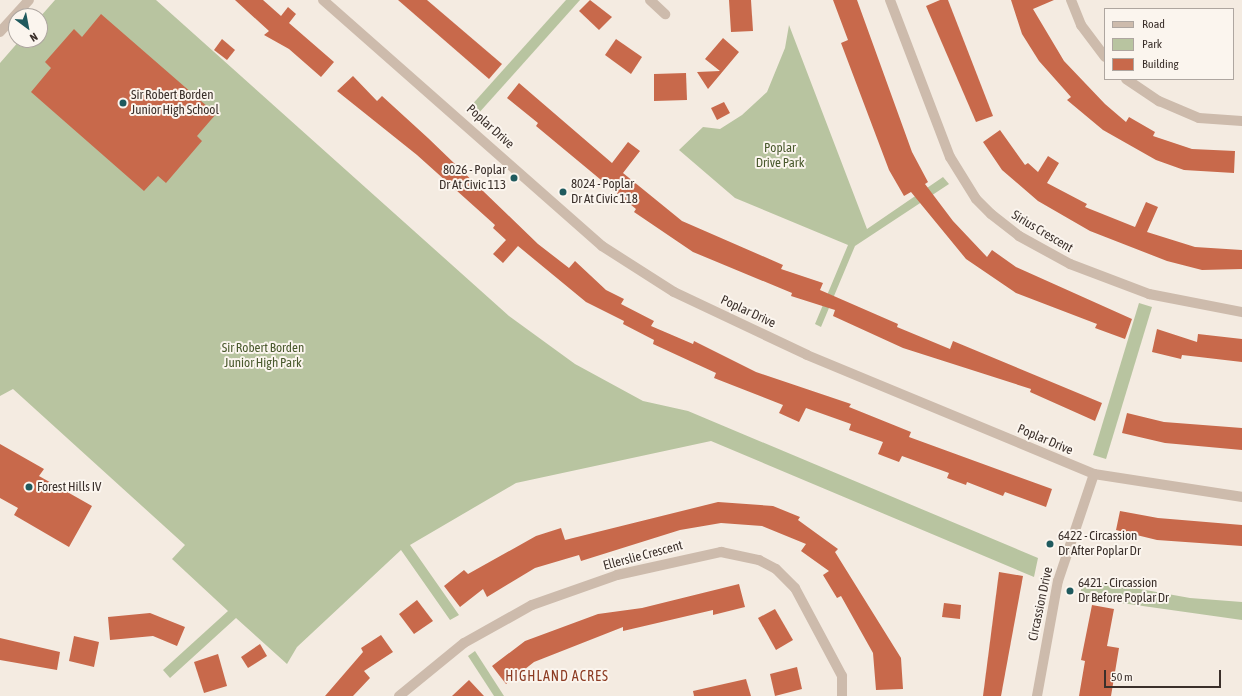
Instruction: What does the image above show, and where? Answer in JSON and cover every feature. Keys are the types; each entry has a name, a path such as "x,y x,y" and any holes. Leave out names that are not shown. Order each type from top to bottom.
{"street":[{"path":"0,32 29,0"},
{"name":"Poplar Drive","path":"323,0 602,246 636,270 674,292 807,355 1094,474 1242,497"},
{"path":"650,0 665,14"},
{"name":"Sirius Crescent","path":"890,0 950,157 976,199 991,214 1019,236 1070,264 1149,294 1242,312"},
{"path":"1071,0 1081,25 1104,56"},
{"path":"1128,80 1159,101 1200,118 1242,121"},
{"name":"Circassion Drive","path":"1037,696 1058,581 1094,474"},
{"name":"Ellerslie Crescent","path":"399,696 464,643 532,605 617,575 715,552 752,557 788,580 804,602 842,676 842,696"}],"green space":[{"name":"Sir Robert Borden Junior High Park","path":"55,0 156,0 509,316 575,364 643,401 688,411 1038,558 1034,577 711,441 516,483 410,545 459,615 450,620 401,550 297,647 287,664 236,618 170,678 163,670 228,611 172,559 185,545 13,389 0,396 0,63 13,48 48,48 48,8"},
{"path":"566,0 580,0 477,115 469,108"},
{"name":"Poplar Drive Park","path":"789,25 867,229 943,177 949,184 855,246 821,327 815,324 848,245 735,198 679,150 703,127 720,129 742,115 767,92 785,48"},
{"path":"1139,303 1152,307 1106,459 1093,455"},
{"path":"1084,579 1190,598 1242,602 1242,620 1079,597"},
{"path":"475,651 504,696 494,696 468,656"}],"building":[{"path":"235,0 263,0 281,16 288,7 296,14 289,23 334,62 321,77 289,49 264,35 269,31"},
{"path":"398,0 427,0 502,64 489,79"},
{"path":"590,0 612,17 599,30 579,11"},
{"path":"729,0 751,0 753,31 731,32"},
{"path":"833,0 857,0 912,152 928,182 925,184 953,221 987,257 992,250 1016,267 1132,319 1125,339 1095,328 1097,324 1016,293 966,259 911,192 904,196 889,170 841,43 848,40"},
{"path":"940,0 948,0 993,116 976,122 926,6"},
{"path":"1011,0 1054,0 1033,9 1064,61 1105,104 1126,122 1129,117 1155,132 1153,136 1192,149 1235,151 1234,173 1184,170 1156,160 1103,130 1067,100 1071,97 1039,61 1022,34"},
{"name":"Sir Robert Borden Junior High School","path":"101,14 216,114 197,136 202,141 166,183 158,176 144,191 31,92 51,68 45,62 74,29 82,37"},
{"path":"723,38 739,52 708,89 697,72 720,71 705,59"},
{"path":"222,39 235,50 227,60 214,50"},
{"path":"616,39 642,57 631,74 605,55"},
{"path":"686,73 687,100 654,101 654,74"},
{"path":"353,76 377,101 382,96 538,244 569,268 575,261 606,290 624,299 621,304 654,321 651,326 693,344 694,341 756,372 851,404 849,407 911,432 909,437 1052,489 1046,507 1005,492 1003,496 967,482 966,485 947,478 949,473 902,456 899,462 878,454 883,442 849,430 851,424 806,408 799,422 779,413 783,405 714,378 716,373 653,344 654,340 623,324 624,321 586,302 518,246 503,263 493,254 506,240 493,228 495,225 417,155 337,91"},
{"path":"519,83 612,163 628,142 640,151 623,173 682,221 783,265 781,269 823,283 820,290 898,324 897,327 950,349 953,341 1102,403 1095,421 1030,392 1031,389 903,348 833,316 835,310 791,296 792,293 693,252 634,212 636,209 536,126 538,123 507,98"},
{"path":"724,102 730,113 717,120 711,108"},
{"path":"1000,130 1025,165 1028,163 1038,172 1048,156 1059,163 1047,183 1087,204 1085,207 1135,227 1146,202 1158,207 1147,232 1195,247 1242,250 1242,269 1202,270 1167,261 1090,231 1038,201 1002,170 983,142"},
{"path":"1157,329 1197,342 1198,334 1242,339 1242,362 1182,355 1181,359 1152,352"},
{"path":"1127,413 1164,422 1242,428 1242,450 1165,443 1122,433"},
{"name":"Forest Hills IV","path":"0,444 44,469 39,476 92,506 69,547 14,515 18,508 0,498"},
{"path":"718,502 773,506 800,517 798,520 838,549 835,552 901,658 903,689 876,690 873,653 841,596 837,598 823,575 829,571 801,551 806,544 762,526 721,523 680,530 581,561 579,555 535,568 487,597 483,589 460,607 444,586 464,570 468,574 536,536 561,528 565,540"},
{"path":"1120,511 1158,518 1242,525 1242,546 1157,540 1116,530"},
{"path":"999,572 1023,576 1001,696 983,696"},
{"path":"739,584 745,607 713,615 713,610 623,631 623,627 534,662 506,684 492,666 525,641 598,614 642,608"},
{"path":"417,600 433,621 414,634 399,614"},
{"path":"944,603 961,605 960,619 942,617"},
{"path":"1092,605 1114,609 1107,646 1119,648 1111,696 1079,696 1085,661 1081,660"},
{"path":"775,609 793,640 776,650 758,618"},
{"path":"150,613 185,627 177,646 153,636 110,640 108,617"},
{"path":"381,635 393,652 364,671 370,678 353,696 325,696 363,652 361,648"},
{"path":"74,636 99,642 94,667 69,661"},
{"path":"0,638 60,652 57,670 0,660"},
{"path":"260,644 267,656 248,668 241,657"},
{"path":"218,654 227,686 204,693 194,662"},
{"path":"797,667 802,689 775,696 770,674"},
{"path":"746,679 751,696 694,696 693,691"},
{"path":"469,680 484,696 452,696"}],"place":[{"name":"Sir Robert Borden Junior High School","path":"123,103"},
{"name":"8026 - Poplar Dr At Civic 113","path":"514,178"},
{"name":"8024 - Poplar Dr At Civic 118","path":"563,192"},
{"name":"Forest Hills IV","path":"29,487"},
{"name":"6422 - Circassion Dr After Poplar Dr","path":"1050,544"},
{"name":"6421 - Circassion Dr Before Poplar Dr","path":"1070,591"}],"district":[{"name":"HIGHLAND ACRES","path":"557,676"}]}
